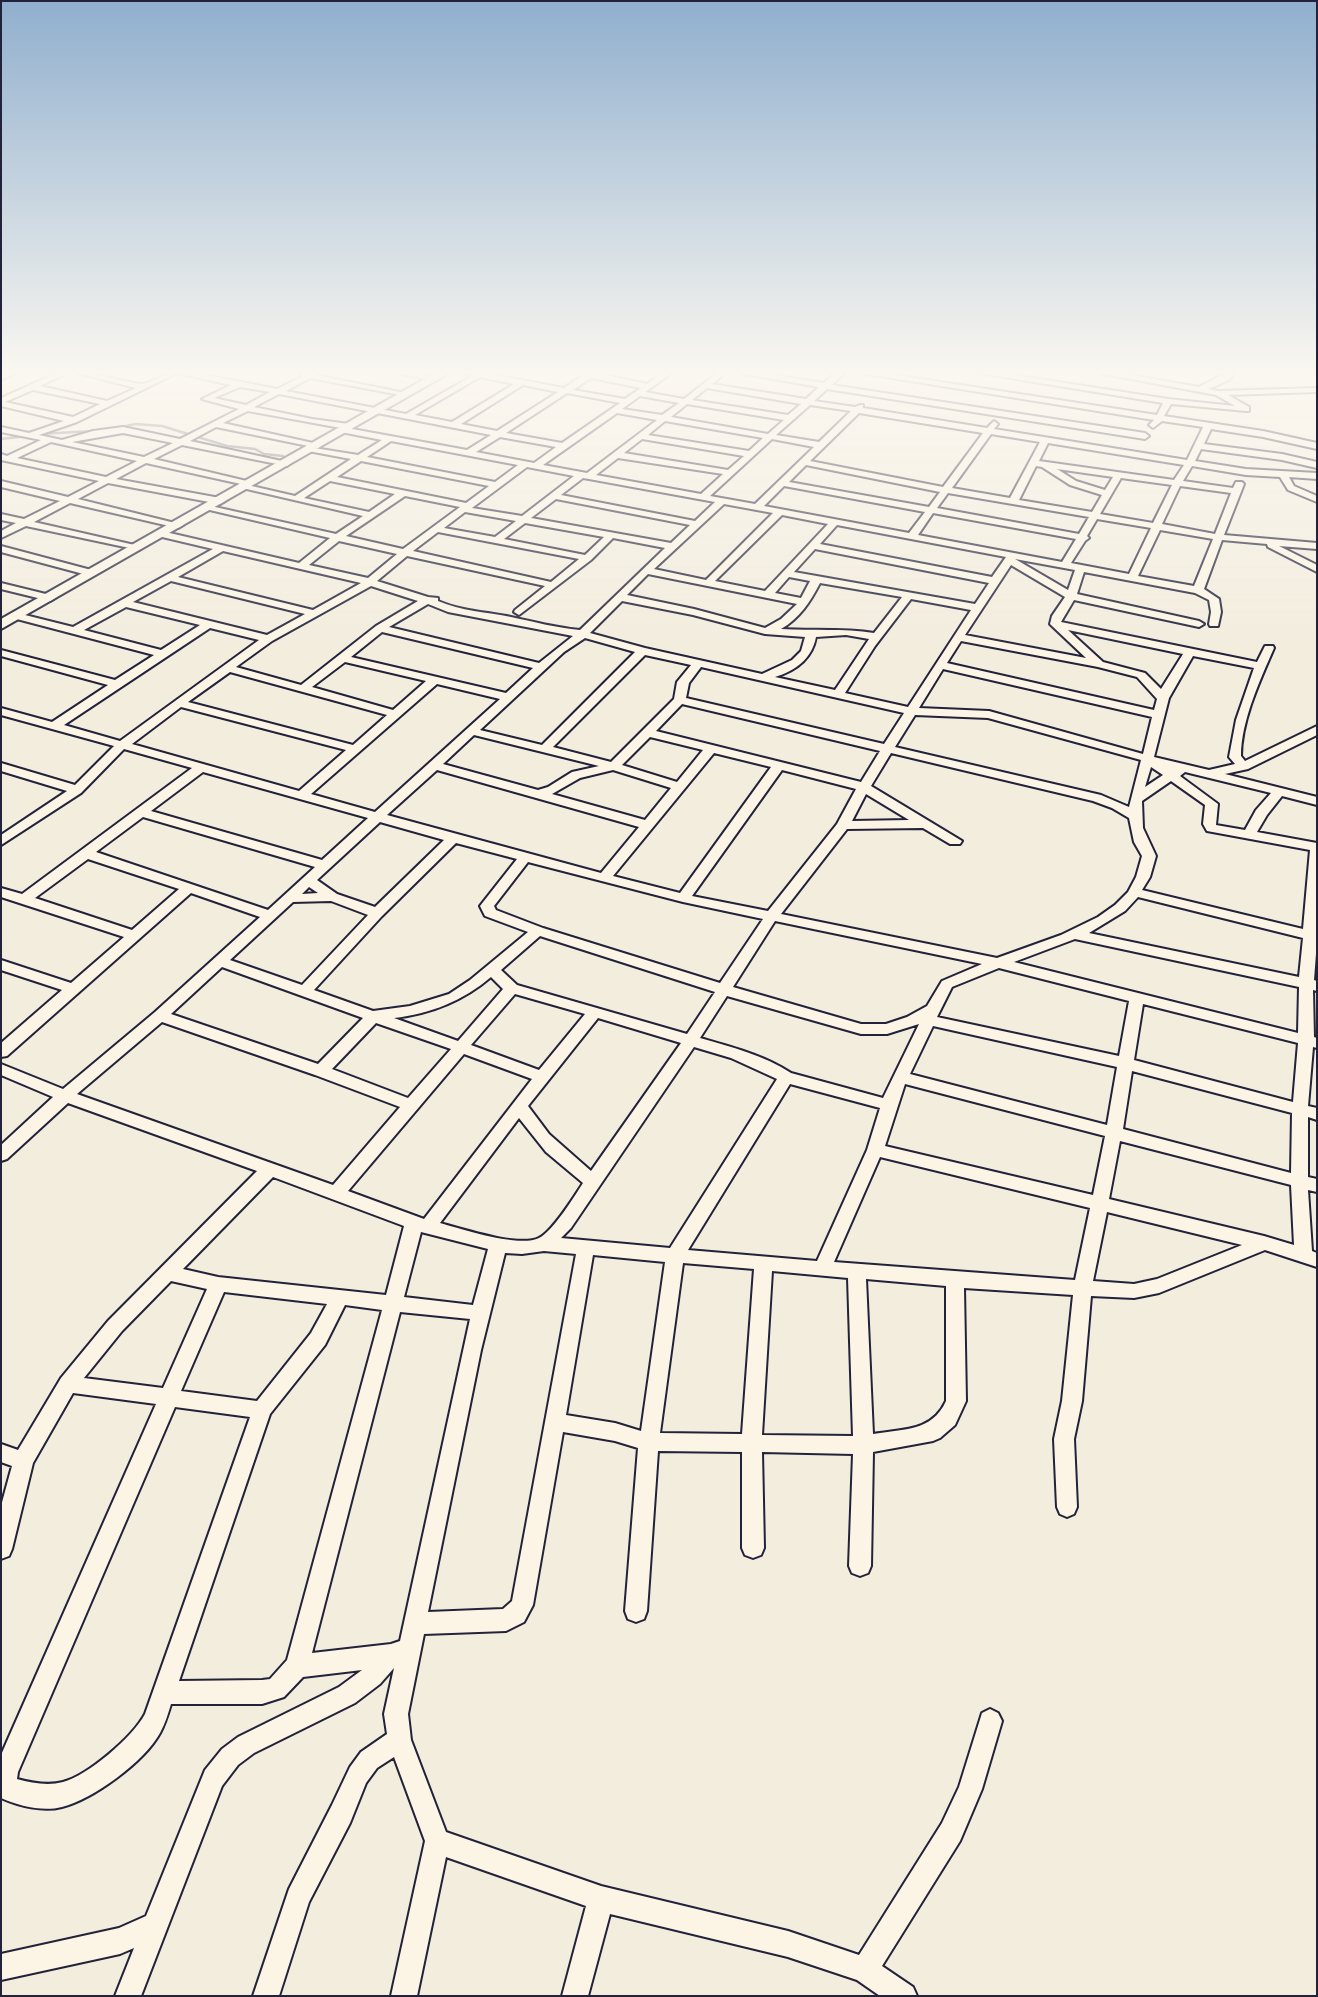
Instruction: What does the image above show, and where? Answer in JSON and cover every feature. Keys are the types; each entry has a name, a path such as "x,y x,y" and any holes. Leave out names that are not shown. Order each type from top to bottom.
{"street":[{"path":"39,466 220,501"},
{"path":"1,535 135,466"},
{"path":"167,466 296,499 371,515"},
{"path":"1,625 281,466"},
{"path":"296,499 347,466"},
{"path":"401,466 497,485"},
{"path":"1,841 7,830 77,790 121,746 268,639 370,582 405,552 497,485 528,466"},
{"path":"536,466 836,521 1011,557 1066,564 1198,590 1214,598 1216,612 1214,624"},
{"path":"497,540 554,496 600,466"},
{"path":"688,466 731,473"},
{"path":"703,497 738,466"},
{"path":"758,507 799,466"},
{"path":"824,466 946,490 1014,500 1218,537 1317,546"},
{"path":"912,536 964,466"},
{"path":"1014,500 1032,466"},
{"path":"1047,466 1073,483 1108,494"},
{"path":"1055,466 1234,491"},
{"path":"1133,576 1177,483 1188,466"},
{"path":"1210,466 1271,475 1317,476"},
{"path":"1269,466 1271,475"},
{"path":"1198,590 1232,504 1234,491 1246,472"},
{"path":"1066,564 1084,538 1120,474"},
{"path":"1284,476 1292,488 1317,499"},
{"path":"329,478 523,520 672,546"},
{"path":"782,483 1084,538"},
{"path":"1,484 178,525"},
{"path":"301,566 338,537 403,493"},
{"path":"554,496 697,524"},
{"path":"1,1155 65,1096 160,1016 541,666 583,634 672,546 722,501"},
{"path":"206,508 552,585"},
{"path":"708,583 780,511"},
{"path":"1,517 136,548"},
{"path":"768,594 789,574 836,521"},
{"path":"437,529 587,558"},
{"path":"161,534 370,582 427,600 448,609 511,620 549,630 583,634 643,651 763,676 912,711 989,715 1208,775 1317,801"},
{"path":"519,612 587,558 610,536"},
{"path":"1268,543 1317,569"},
{"path":"815,546 995,581"},
{"path":"75,631 221,548"},
{"path":"1,549 91,573"},
{"path":"544,1244 565,1223 691,1040 722,989 771,917 843,825 864,787 940,665 1011,557"},
{"path":"1011,557 1071,596 1199,624"},
{"path":"1054,624 1057,616 1071,596 1081,567"},
{"path":"646,571 805,602"},
{"path":"789,574 977,608"},
{"path":"167,578 314,613"},
{"path":"765,631 784,623 805,602 817,578"},
{"path":"1,586 50,598"},
{"path":"838,694 877,637 909,595"},
{"path":"620,597 694,612 765,631 811,634 846,632 877,637"},
{"path":"304,688 380,628 427,600 481,604 519,612 549,630 560,650"},
{"path":"124,604 268,639"},
{"path":"17,616 162,654"},
{"path":"1054,624 1259,666"},
{"path":"1054,624 1100,664"},
{"path":"54,726 207,625"},
{"path":"380,628 541,666"},
{"path":"763,676 783,672 803,658 810,645 811,634"},
{"path":"959,636 1100,664 1141,675 1163,698"},
{"path":"1244,766 1235,757 1234,753 1259,666 1269,648"},
{"path":"545,748 643,651"},
{"path":"823,1267 875,1150 889,1105 901,1077 947,984 999,962 1076,935 1105,920 1135,892 1149,856 1140,844 1134,816 1139,779 1148,759 1163,698 1190,652"},
{"path":"1,653 116,684"},
{"path":"344,658 508,697"},
{"path":"538,794 552,790 576,775 614,766 680,700 683,682 699,663"},
{"path":"940,665 1160,715"},
{"path":"228,668 396,714"},
{"path":"301,796 434,680"},
{"path":"680,700 890,748 1102,800 1117,805 1134,816"},
{"path":"179,703 355,749"},
{"path":"1,711 301,796 377,815 453,838 683,898 999,962 1312,1042"},
{"path":"1208,775 1244,766 1317,730"},
{"path":"471,731 614,766 680,787"},
{"path":"646,732 780,764 864,787 924,825 955,841"},
{"path":"604,878 712,747"},
{"path":"875,1150 1264,1243 1310,1257 1300,1182 1300,1110 1312,1042 1311,985 1317,847 1212,828 1209,824 1212,804 1210,800 1194,793 1148,759"},
{"path":"683,898 780,764"},
{"path":"434,765 648,825"},
{"path":"1,767 77,790"},
{"path":"25,899 200,768"},
{"path":"1136,800 1159,782 1187,769"},
{"path":"1249,834 1261,813 1278,792"},
{"path":"141,812 324,865"},
{"path":"843,825 880,823 924,825"},
{"path":"304,992 377,913 453,838"},
{"path":"84,853 269,915"},
{"path":"525,857 509,875 487,906 490,914 722,989 873,1030 887,1029 931,1014 1317,1114"},
{"path":"308,880 332,897 377,913"},
{"path":"1,1052 188,889"},
{"path":"1,892 134,936"},
{"path":"1135,892 1313,936"},
{"path":"289,898 332,897"},
{"path":"321,1071 375,1015 430,1006 454,997 538,931"},
{"path":"1076,935 1311,985"},
{"path":"219,962 375,1015 541,1076"},
{"path":"1,965 74,989"},
{"path":"492,969 505,984 512,988 750,1059 786,1077 889,1105"},
{"path":"336,1193 413,1106 512,988"},
{"path":"1067,1507 1064,1439 1072,1401 1083,1288 1114,1131 1124,1063 1137,996"},
{"path":"163,1693 262,1692 276,1690 297,1666 392,1302 420,1225 520,1107 541,1076 595,1012"},
{"path":"160,1016 321,1071 413,1106"},
{"path":"1,1070 65,1096 420,1225 498,1245 522,1247 544,1244 955,1280 1083,1288 1148,1289 1264,1243"},
{"path":"636,1611 649,1442 675,1255 786,1077"},
{"path":"901,1077 1114,1131 1317,1186"},
{"path":"520,1107 530,1125 546,1143 593,1182"},
{"path":"1,1549 9,1459 115,1326 270,1169"},
{"path":"128,1996 154,1926 214,1778 230,1757 246,1745 347,1695 401,1651 416,1623 480,1313 498,1245"},
{"path":"416,1623 506,1620 516,1614 522,1605 586,1247"},
{"path":"753,1548 752,1442 763,1263"},
{"path":"857,1271 863,1446 860,1566"},
{"path":"169,1273 218,1284 480,1313"},
{"path":"554,1422 615,1432 649,1442 752,1442 863,1446 933,1432 948,1419 956,1401 955,1280"},
{"path":"218,1284 6,1772 5,1781 8,1789 37,1797 63,1794 91,1781 120,1758 150,1728 262,1410 318,1339 340,1297"},
{"path":"68,1384 262,1410"},
{"path":"297,1666 401,1651"},
{"path":"401,1651 396,1714 399,1740 437,1842 404,1996"},
{"path":"865,1970 951,1832 970,1789 990,1720"},
{"path":"266,1996 298,1898 341,1814 358,1775 369,1760 399,1740"},
{"path":"437,1842 601,1899 788,1944 865,1970 904,1996"},
{"path":"575,1996 601,1899"},
{"path":"1,1967 120,1941 154,1926"}]}
